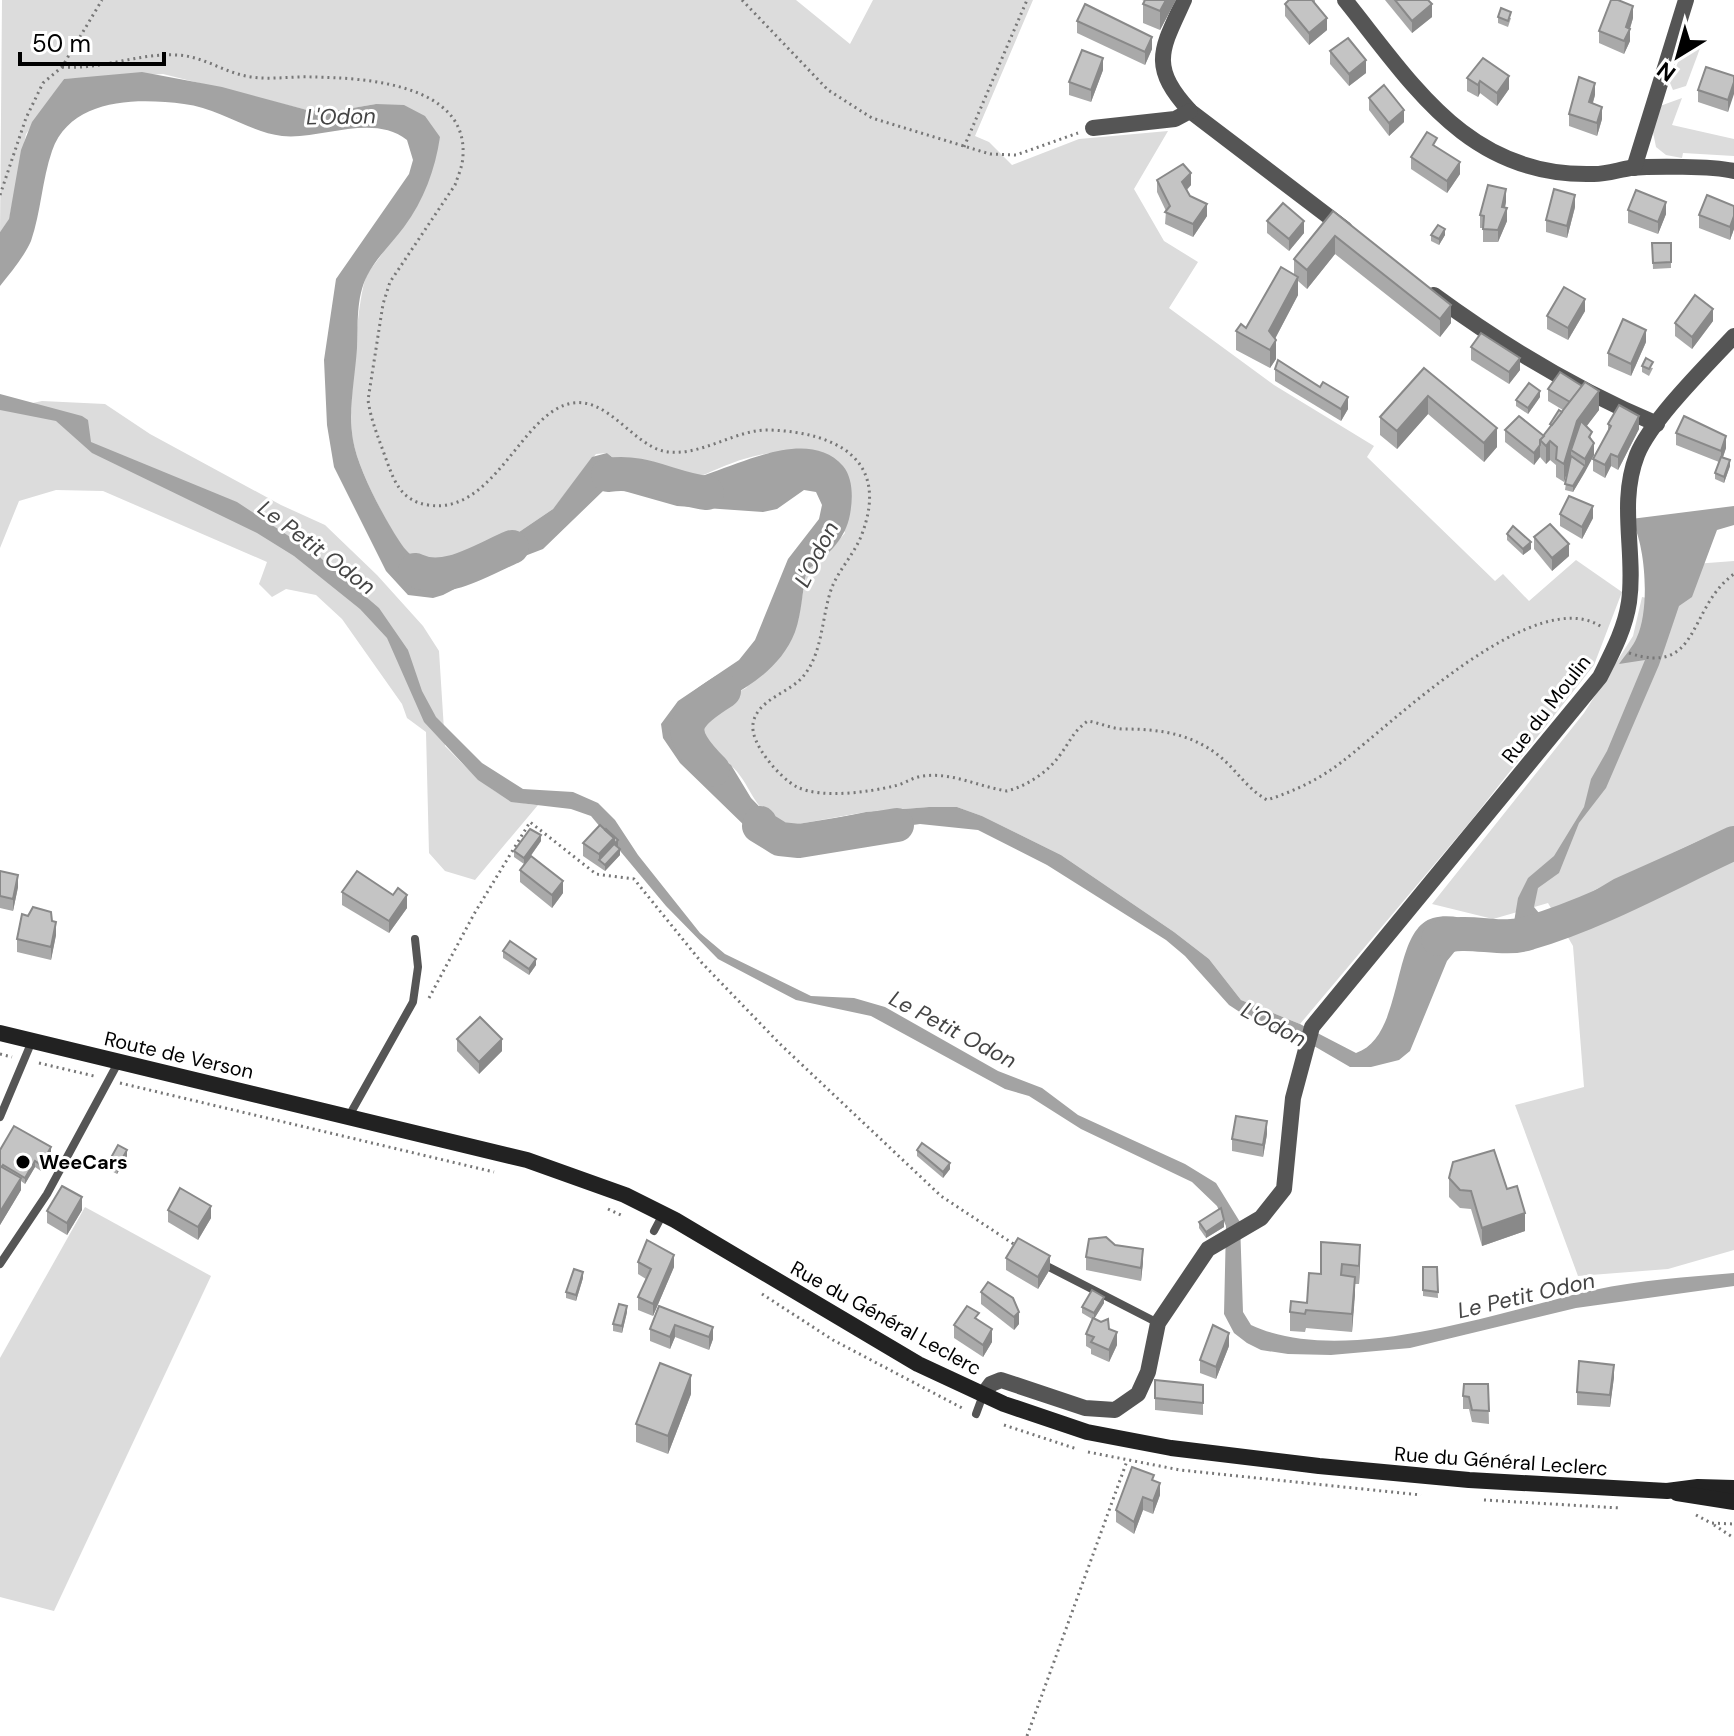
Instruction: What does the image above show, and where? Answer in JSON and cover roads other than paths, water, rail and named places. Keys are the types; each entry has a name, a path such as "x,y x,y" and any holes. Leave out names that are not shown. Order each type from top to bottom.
{"main road":[{"name":"Route de Verson","path":"0,1033 349,1116"},
{"name":"Rue du Général Leclerc","path":"349,1116 527,1160 625,1195 663,1214 918,1364 983,1395 1049,1420 1133,1442 1422,1476 1667,1491 1698,1487 1734,1488"},
{"name":"Rue du Général Leclerc","path":"1667,1491 1698,1499 1734,1502"}],"street":[{"path":"1184,0 1164,50 1162,70 1169,88 1190,111 1357,238"},
{"path":"1345,0 1428,104 1458,132 1488,151 1524,165 1558,172 1595,174 1634,168 1734,171"},
{"path":"1634,168 1686,0"},
{"path":"1093,128 1175,119 1190,111"},
{"path":"1416,282 1497,342 1593,397 1657,424"},
{"name":"Rue du Moulin","path":"1158,1323 1208,1249 1242,1231 1268,1212 1284,1189 1293,1098 1312,1027 1600,677 1618,642 1629,603 1626,515 1637,454 1657,424 1734,336"},
{"path":"983,1395 991,1384 1001,1380 1085,1408 1115,1410 1138,1394 1148,1372 1158,1323"}],"lane":[{"path":"349,1116 413,1002 418,967 415,939"},
{"path":"0,1117 32,1041"},
{"path":"0,1264 47,1194 119,1061"},
{"path":"654,1231 663,1214"},
{"path":"1045,1265 1158,1323"},
{"path":"976,1414 983,1395"}],"water":[{"path":"142,72 222,87 307,110 329,112 376,104 404,105 425,116 440,137 432,173 423,195 363,284 358,311 352,406 353,440 366,480 395,535 416,559 445,568 473,563 553,509 592,457 607,453 632,471 661,483 701,476 777,451 802,449 824,453 843,466 852,491 849,519 843,535 833,548 807,570 797,625 786,649 776,663 748,686 684,721 689,736 731,765 751,798 772,820 786,826 803,825 866,812 929,807 957,807 982,816 1061,855 1174,932 1209,959 1241,1000 1300,1024 1356,1053 1372,1043 1383,1026 1410,942 1419,927 1443,916 1504,924 1514,922 1518,898 1528,878 1554,856 1584,807 1591,779 1607,751 1645,660 1619,664 1635,641 1644,610 1643,560 1631,519 1734,506 1734,525 1717,530 1692,597 1679,606 1659,665 1606,788 1579,823 1559,873 1538,888 1534,907 1539,913 1554,915 1614,879 1726,829 1734,828 1734,846 1552,923 1491,932 1464,940 1447,961 1410,1051 1399,1060 1371,1067 1350,1067 1314,1046 1264,1028 1229,1005 1185,956 1166,940 1047,865 978,830 920,824 786,843 749,830 680,763 663,738 661,724 678,701 739,660 755,640 788,559 819,519 822,505 816,492 804,490 777,509 763,512 677,506 617,489 603,491 543,549 499,566 443,595 433,598 408,595 386,571 334,467 327,425 324,360 336,279 409,174 413,160 407,140 393,132 363,128 282,136 197,106 165,102 126,102 89,111 74,120 61,134 52,151 31,241 0,286 0,232 9,219 21,150 32,122 64,79"},
{"path":"0,394 82,416 88,420 91,442 237,502 316,554 379,608 408,650 422,691 436,717 482,763 523,789 573,792 598,803 615,820 638,855 700,933 725,954 811,996 854,998 885,1007 998,1071 1042,1088 1078,1115 1185,1164 1216,1183 1240,1222 1243,1312 1251,1325 1288,1337 1330,1341 1375,1338 1422,1332 1629,1284 1734,1273 1734,1286 1576,1308 1410,1348 1331,1355 1288,1354 1261,1350 1247,1343 1234,1333 1224,1314 1226,1226 1217,1206 1192,1182 1081,1129 1029,1096 1005,1089 871,1016 796,1000 718,959 666,906 591,816 571,809 511,802 478,780 424,722 387,638 360,609 294,556 257,533 92,453 56,421 0,410"}],"waterway":[{"name":"L'Odon","path":"608,475 645,477 707,493"},
{"name":"L'Odon","path":"415,570 439,574 464,569 512,547"},
{"name":"L'Odon","path":"713,770 692,745 688,726 699,709 724,691"},
{"name":"L'Odon","path":"760,823 759,826 780,839 799,841 897,825"},
{"name":"L'Odon","path":"1438,939 1460,934 1518,936 1529,933 1607,903 1734,843"}],"place":[{"name":"WeeCars","path":"23,1162"}],"water label":[{"name":"Le Petit Odon","path":"317,547"},
{"name":"Le Petit Odon","path":"953,1029"},
{"name":"Le Petit Odon","path":"1526,1295"}]}
